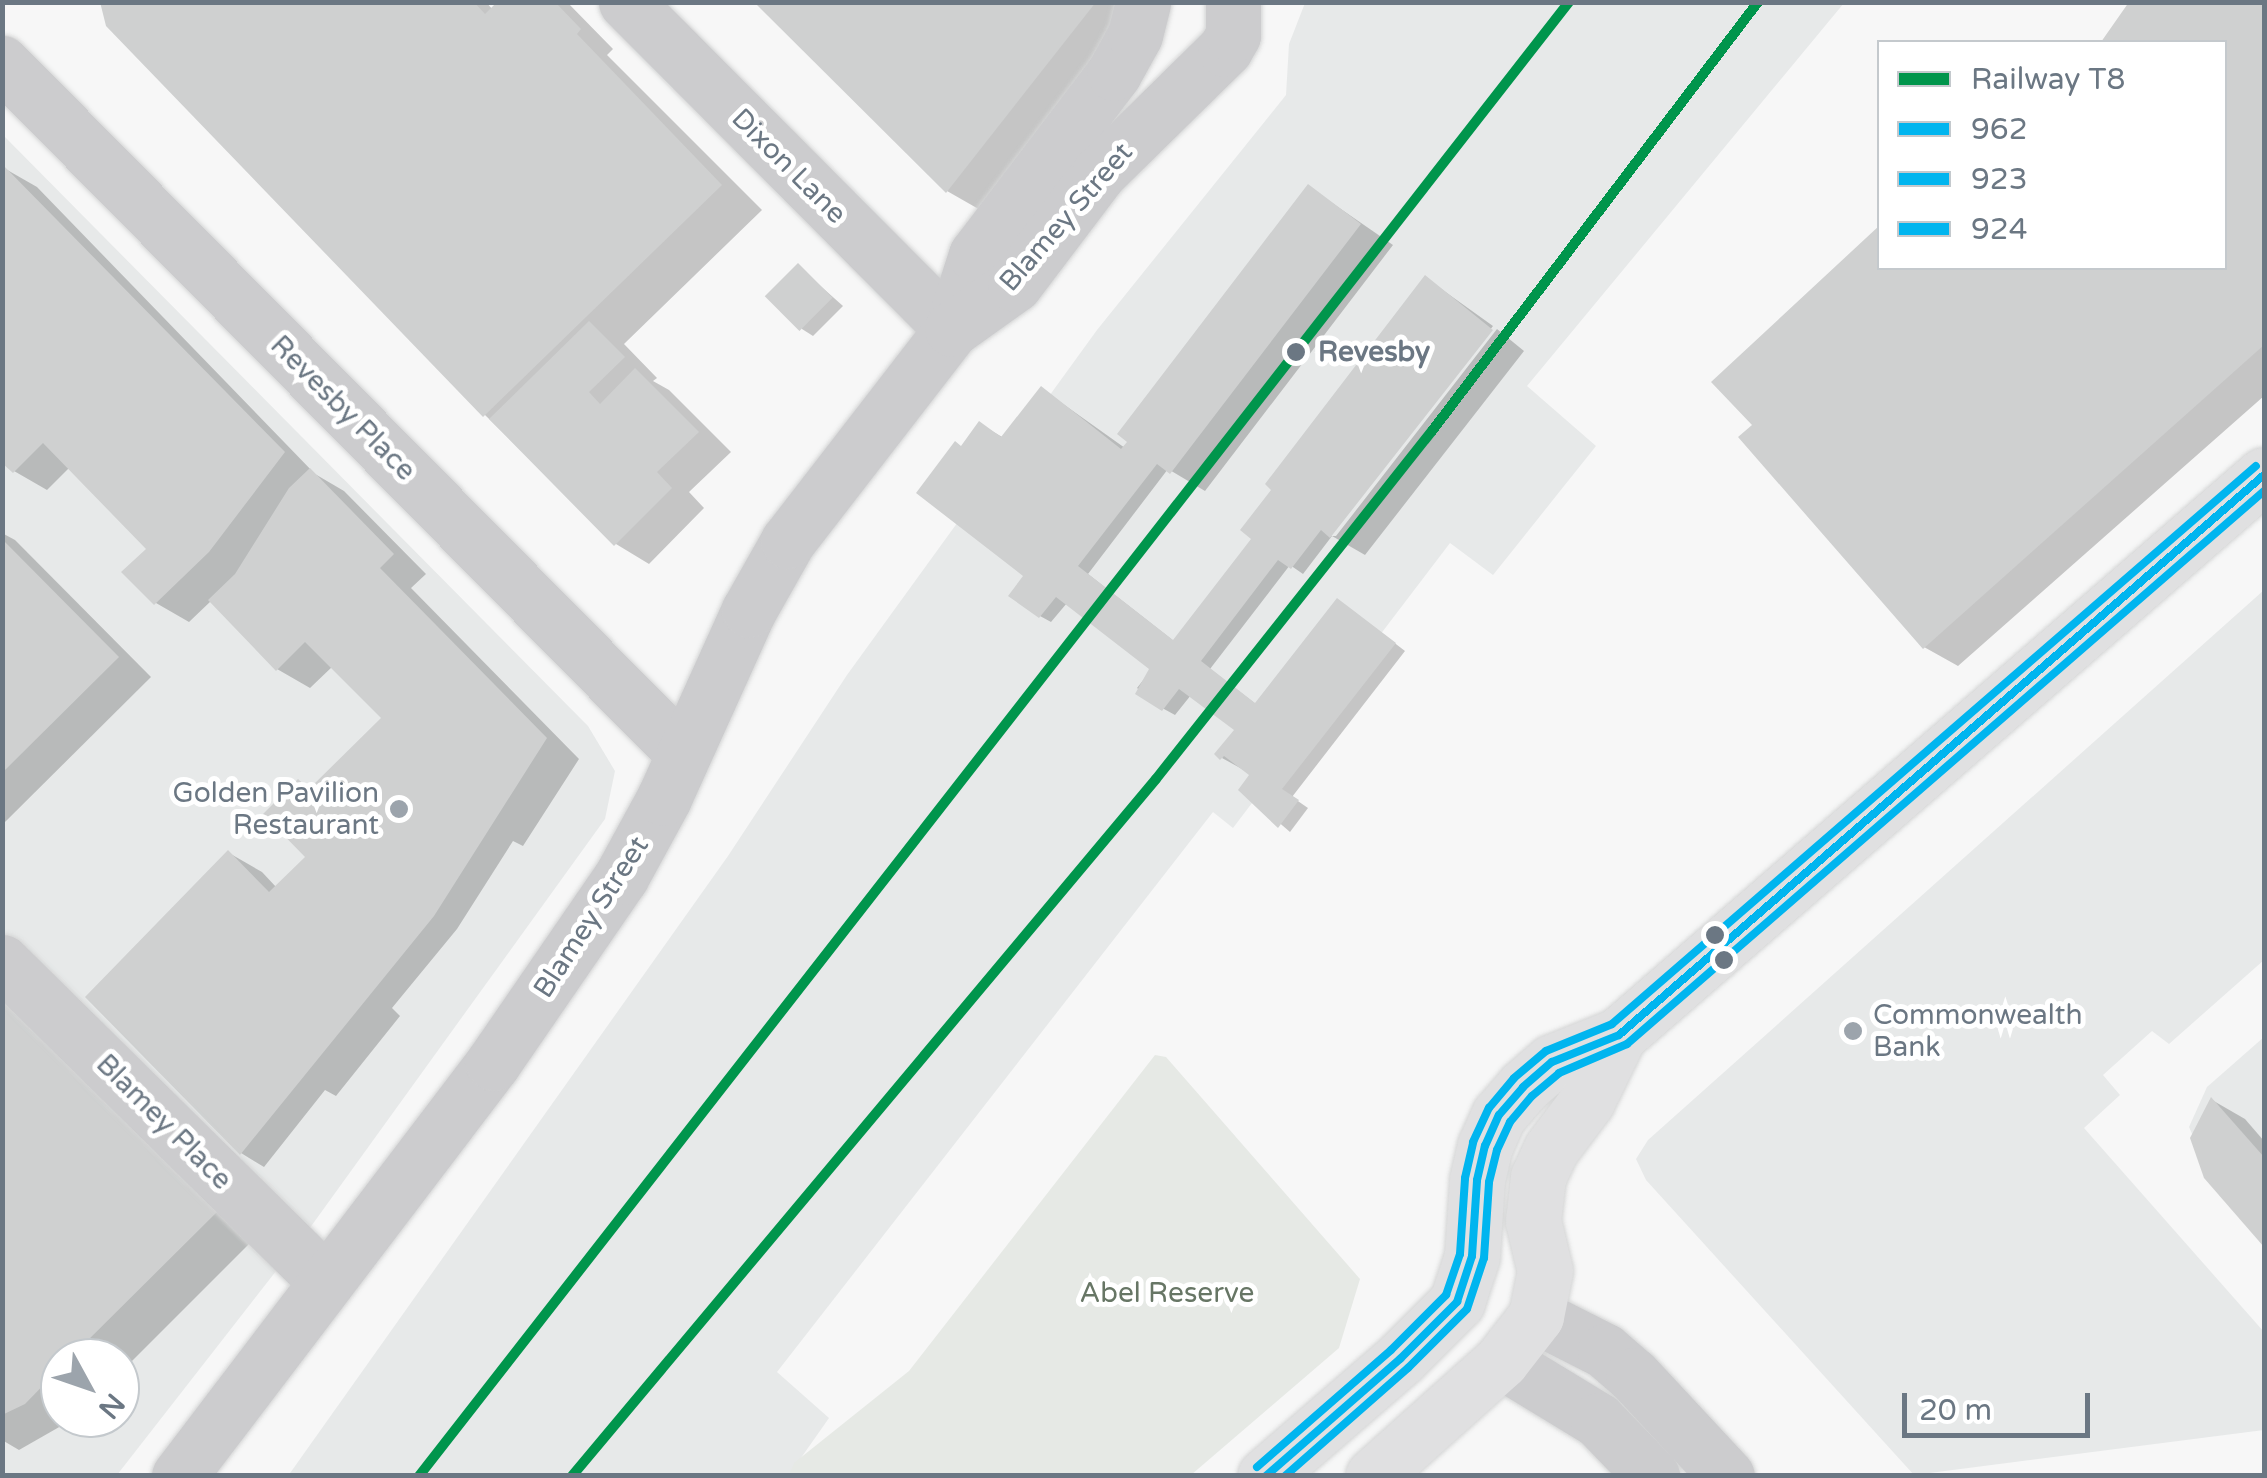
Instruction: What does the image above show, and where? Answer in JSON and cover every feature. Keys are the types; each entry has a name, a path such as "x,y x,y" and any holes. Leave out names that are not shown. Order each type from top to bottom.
{"street":[{"name":"Dixon Lane","path":"626,2 952,329"},
{"name":"Blamey Street","path":"952,329 976,255 1114,74 1135,35 1143,2"},
{"name":"Blamey Street","path":"180,1476 493,1063 621,877 749,610 788,541 952,329 1016,284 1100,173 1225,49 1233,35 1233,2"},
{"name":"Revesby Place","path":"2,63 684,752"},
{"path":"1265,1476 1400,1359 1458,1302 1472,1256 1477,1180 1499,1115 1552,1062 1619,1034 2264,475"},
{"name":"Blamey Place","path":"2,962 326,1282"},
{"path":"1373,1476 1500,1362 1536,1316 1545,1271 1533,1221 1538,1177 1551,1148 1588,1102 1619,1034"},
{"path":"1458,1302 1536,1316 1579,1336 1619,1363 1727,1476"},
{"path":"1458,1302 1500,1362 1598,1420 1652,1476"}],"shaded area":[{"path":"1305,3 1844,3 1527,386 1596,446 1493,575 1450,543 1233,828 1213,812 777,1372 829,1418 789,1475 288,1476 728,856 847,675 1097,330 1286,95 1289,44"},
{"path":"2,134 588,726 615,771 605,819 312,1225 117,1475 3,1475"},
{"path":"2264,590 2264,960 2169,1044 2152,1031 2103,1075 2120,1095 2084,1128 2264,1332 2264,1430 1914,1475 1646,1180 1636,1159 1648,1140"},
{"path":"2264,1037 2264,1234 2207,1168 2189,1127 2207,1087"}],"green space":[{"name":"Abel Reserve","path":"1155,1055 1166,1057 1360,1279 1339,1348 1191,1475 789,1475 794,1463 909,1371"}],"building":[{"path":"100,2 474,2 485,14 497,2 555,2 581,29 577,34 722,185 483,417 106,26"},
{"path":"754,2 1096,2 946,193"},
{"path":"2129,2 2264,2 2264,345 1923,649 1738,437 1752,425 1711,382 1877,228 1877,270 2227,270 2227,40 2102,40"},
{"path":"2,164 285,452 209,552 154,605 121,572 146,549 43,443 13,473 2,463"},
{"path":"1308,184 1361,224 1170,474 1157,464 1078,566 1173,640 1251,539 1240,530 1271,490 1265,484 1425,275 1493,330 1330,538 1321,530 1291,569 1278,560 1201,661 1255,703 1337,598 1396,643 1282,789 1299,800 1278,828 1238,790 1249,775 1224,756 1220,760 1214,754 1234,730 1179,689 1162,711 1135,694 1149,669 1056,597 1039,618 1008,596 1023,576 916,493 955,441 961,446 979,421 1001,437 1041,386 1121,449 1127,442 1117,434"},
{"path":"798,263 833,298 799,331 765,296"},
{"path":"589,321 625,357 589,392 600,404 635,368 699,432 657,472 672,488 614,546 489,419"},
{"path":"310,468 394,554 380,568 547,738 434,916 240,1155 85,997 228,850 269,892 305,857 263,814 298,779 309,789 381,718 305,642 276,671 208,600 235,574 289,488"},
{"path":"2,539 119,657 2,773"},
{"path":"2,995 219,1210 90,1338 40,1338 40,1389 25,1404 2,1415"},
{"path":"2211,1097 2264,1157 2264,1247 2204,1178 2190,1138"}],"rail line":[{"name":"T8","path":"419,1476 1569,2"},
{"name":"T8","path":"572,1476 1156,779 1432,431 1758,2"}],"transit line":[{"name":"924","path":"1257,1467 1391,1350 1446,1295 1460,1254 1465,1178 1473,1142 1489,1108 1514,1078 1546,1051 1612,1024 2256,466"},
{"name":"962","path":"1266,1476 1400,1359 1457,1302 1472,1256 1477,1180 1485,1146 1499,1115 1523,1087 1552,1062 1619,1035 2264,475"},
{"name":"923","path":"1285,1476 1408,1368 1467,1309 1484,1258 1489,1182 1497,1150 1510,1122 1532,1096 1559,1073 1627,1044 2264,491"}],"place":[{"name":"Revesby","path":"1296,352"},
{"name":"Golden Pavilion Restaurant","path":"399,809"},
{"name":"Commonwealth Bank","path":"1853,1031"}]}
